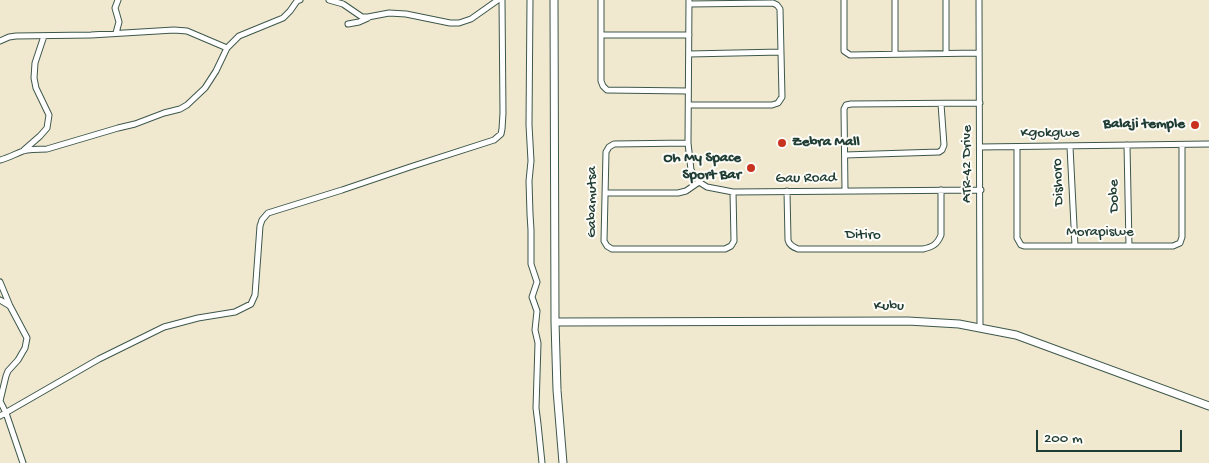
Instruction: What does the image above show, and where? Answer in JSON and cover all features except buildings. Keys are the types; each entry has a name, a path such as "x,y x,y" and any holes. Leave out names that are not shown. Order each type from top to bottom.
{"main road":[{"path":"554,0 555,322 562,463"},
{"name":"Kubu","path":"555,322 908,321 951,323 1016,335 1209,406"},
{"path":"556,340 559,331 574,322"}],"street":[{"path":"116,33 119,22 115,8 118,0"},
{"path":"0,160 22,152 51,148 180,109 205,88 227,48 239,36 283,18 298,0"},
{"path":"329,0 343,2 362,17 368,18"},
{"path":"348,24 390,13 459,23 471,19 498,0"},
{"path":"0,416 99,359 164,326 235,312 251,304 255,295 260,226 268,213 494,140 501,134 503,113 502,0"},
{"path":"530,0 529,125 531,161 529,181 531,264 537,282 532,297 537,311 534,330 538,343 536,408 542,463"},
{"path":"601,0 601,81 607,90 688,91"},
{"path":"844,0 844,51 850,55 979,53"},
{"path":"895,0 895,54"},
{"path":"946,0 946,53"},
{"name":"ATR-42 Drive","path":"979,0 980,327"},
{"path":"604,193 678,193 686,191 699,182 691,170 688,143 689,2 772,3 778,5 780,9 782,97 778,103 772,105 689,105"},
{"path":"0,41 16,36 181,30 227,48"},
{"path":"601,35 689,35"},
{"path":"22,152 47,128 49,115 36,88 34,78 35,63 44,36"},
{"path":"689,54 781,52"},
{"path":"845,191 844,109 848,104 980,104"},
{"path":"845,155 939,152 944,145 941,104"},
{"name":"Gabamutsa","path":"688,143 614,144 609,147 606,152 604,193 604,241 607,246 612,249 725,249 731,246 734,241 733,192"},
{"name":"Kgokgwe","path":"980,147 1209,144"},
{"name":"Dobe","path":"1126,145 1129,246"},
{"name":"Morapiswe","path":"1017,147 1017,241 1021,245 1173,246 1180,244 1182,237 1182,145"},
{"name":"Dishoro","path":"1070,146 1074,246"},
{"name":"Gau Road","path":"699,182 716,190 733,192 981,190"},
{"name":"Ditiro","path":"787,191 788,240 794,248 923,249 938,242 941,235 941,190"},
{"path":"0,282 27,338 25,348 18,360 8,371 0,401 23,463"},
{"path":"0,300 10,306"}],"place":[{"name":"Balaji temple","path":"1195,125"},
{"name":"Zebra Mall","path":"782,143"},
{"name":"Oh My Space Sport Bar","path":"751,168"}]}
